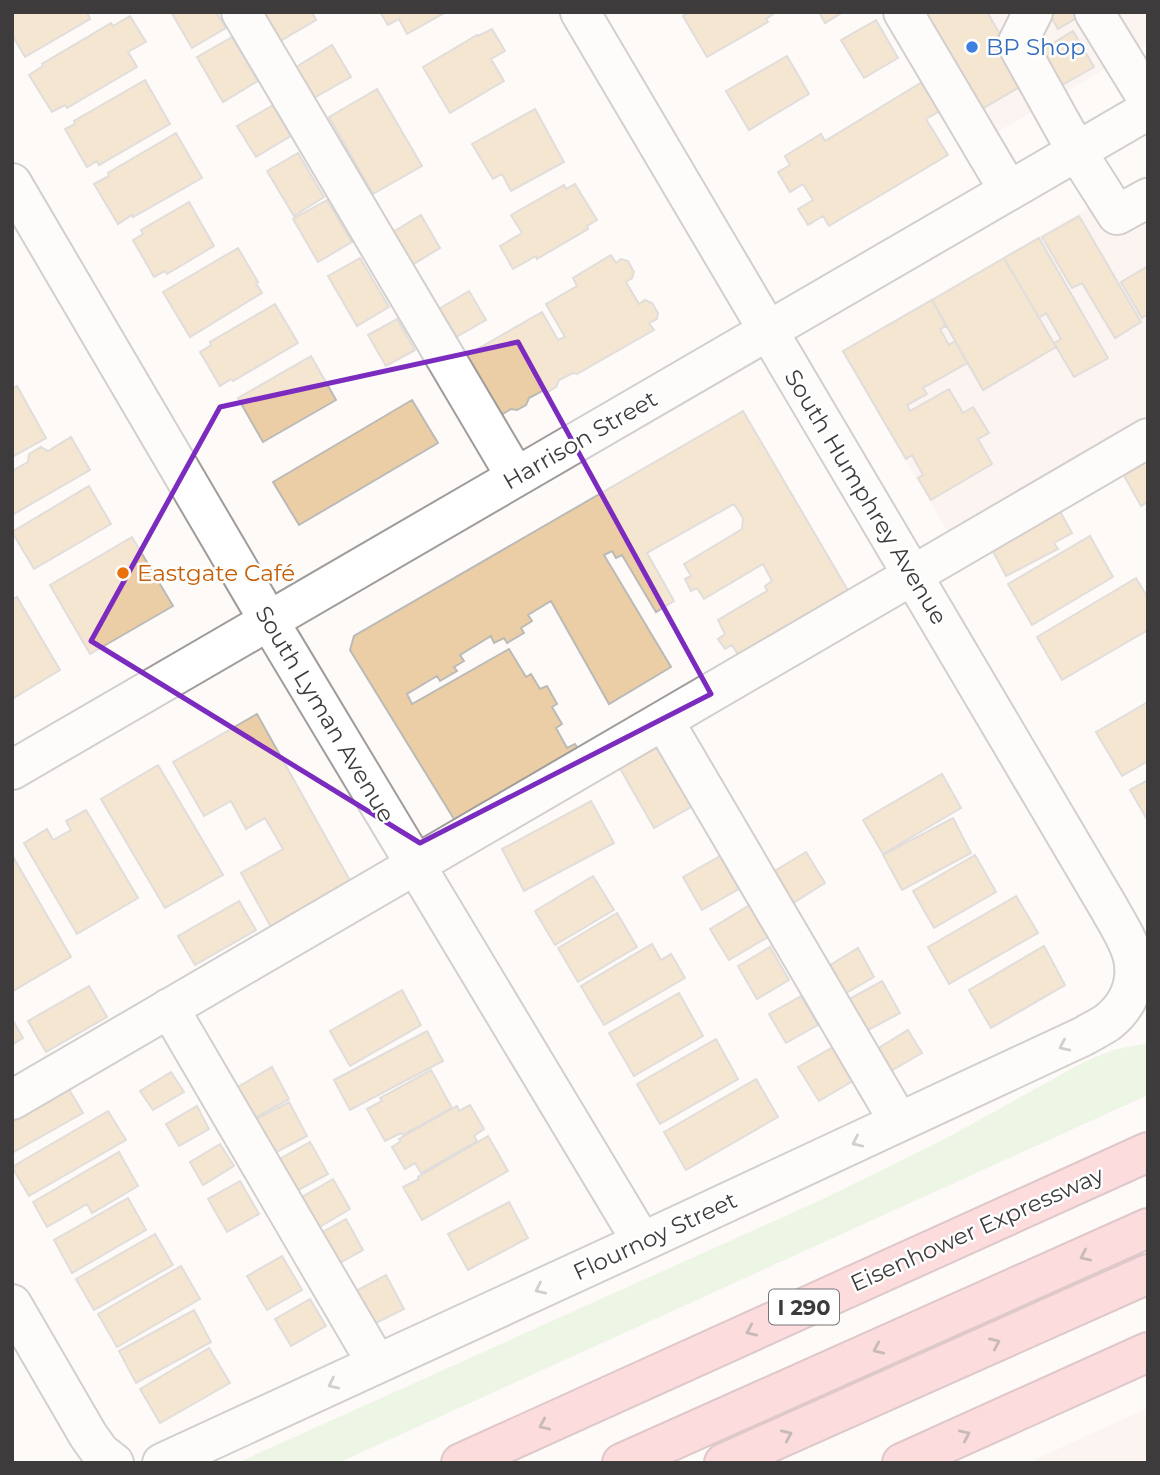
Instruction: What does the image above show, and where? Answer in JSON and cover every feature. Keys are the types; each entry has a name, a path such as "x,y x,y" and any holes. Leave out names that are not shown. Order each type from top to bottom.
{"highway":[{"name":"Eisenhower Expressway","path":"461,1463 1148,1152"},
{"path":"622,1463 1148,1228"},
{"path":"724,1463 1148,1274"},
{"path":"902,1463 1148,1352"}],"street":[{"path":"241,12 516,477"},
{"name":"South Humphrey Avenue","path":"580,12 1124,936 1133,959 1133,988"},
{"path":"903,12 1009,191"},
{"path":"1033,12 1017,44 1077,152 1117,215 1148,198"},
{"path":"1106,16 1148,100"},
{"name":"Harrison Street","path":"16,758 269,621 1148,110"},
{"name":"South Lyman Avenue","path":"12,183 269,621 642,1242"},
{"path":"12,1100 1148,438"},
{"path":"664,721 899,1122"},
{"name":"Flournoy Street","path":"162,1463 1084,1036 1108,1022 1124,1006 1133,988"},
{"path":"169,1008 377,1364"},
{"path":"1108,1022 1148,1023"},
{"path":"12,1304 88,1435 100,1452 114,1463"}],"highlighted area":[{"path":"518,342 711,694 420,843 91,641 220,407"}],"shaded area":[{"path":"915,12 1148,12 1148,44 989,137"},
{"path":"1148,173 1148,423 952,539 841,351"},
{"path":"1148,1408 1148,1463 1027,1463"}],"green space":[{"path":"1148,1043 1148,1095 338,1463 237,1463 825,1198 943,1140 1084,1062 1113,1050"}],"building":[{"path":"12,12 87,12 90,19 25,57 12,35"},
{"path":"171,12 216,12 226,28 192,48"},
{"path":"264,12 312,12 316,20 280,41"},
{"path":"380,12 446,12 407,34 399,19 388,25"},
{"path":"690,12 776,12 766,19 768,22 707,57 683,16"},
{"path":"819,12 843,12 825,23"},
{"name":"BP Shop","path":"918,12 987,12 1028,82 975,113"},
{"path":"1048,12 1086,12 1058,29"},
{"path":"130,16 146,42 128,52 137,67 67,108 65,105 52,112 29,75 43,66 42,64 111,23 113,26"},
{"path":"876,20 898,58 864,78 841,40"},
{"path":"492,29 505,51 491,59 504,81 450,113 423,67"},
{"path":"1073,31 1094,67 1057,88 1037,53"},
{"path":"232,37 258,81 223,102 197,57"},
{"path":"332,45 351,77 314,98 296,67"},
{"path":"787,56 809,94 749,130 726,91"},
{"path":"145,80 170,124 99,165 97,161 87,167 65,129 75,124 74,121"},
{"path":"922,82 940,111 926,119 948,155 829,226 823,216 808,225 798,209 813,200 803,184 790,192 778,172 790,165 785,156 821,134 825,141"},
{"path":"377,89 422,166 373,194 329,117"},
{"path":"273,105 291,136 256,157 237,126"},
{"path":"535,109 564,162 511,191 502,174 493,179 472,144"},
{"path":"176,133 202,178 118,224 94,184"},
{"path":"298,153 324,197 294,216 267,171"},
{"path":"575,184 597,220 587,226 588,229 537,259 536,256 513,269 500,246 522,233 511,215 564,185 566,189"},
{"path":"327,200 352,242 318,262 293,219"},
{"path":"189,202 214,246 167,274 165,271 154,277 133,240 143,234 141,230"},
{"path":"421,215 440,248 412,265 393,232"},
{"path":"1079,216 1141,322 1115,338 1082,283 1072,288 1042,237"},
{"path":"1039,238 1108,358 1074,377 1054,343 1061,339 1046,313 1039,318 1004,258"},
{"path":"238,248 262,293 190,337 163,292"},
{"path":"611,255 616,263 621,259 628,261 634,272 632,278 626,282 639,304 645,300 652,303 658,313 657,319 649,323 654,330 577,374 573,373 559,380 556,387 548,392 542,391 529,398 526,405 517,410 511,409 494,419 460,359 542,312 558,340 565,337 546,304 577,286 573,278"},
{"path":"360,258 389,307 357,326 328,276"},
{"path":"1004,258 1056,347 983,390 932,300"},
{"path":"1148,266 1148,314 1142,318 1121,282"},
{"path":"469,291 486,320 453,339 437,310"},
{"path":"932,300 946,326 940,329 949,345 955,341 967,363 923,388 927,394 907,405 910,411 949,389 963,413 973,407 989,433 978,439 992,464 931,500 918,478 923,475 912,455 906,459 843,351"},
{"path":"275,304 298,343 220,386 200,352 211,345 210,342"},
{"path":"397,319 415,350 386,366 368,335"},
{"path":"311,356 336,400 263,442 238,398"},
{"path":"17,386 46,438 12,457 12,389"},
{"path":"412,400 438,443 299,525 273,482"},
{"path":"743,411 850,594 740,658 732,645 725,649 718,639 725,634 718,620 767,591 765,586 772,581 763,564 704,599 697,588 691,591 685,579 691,576 684,564 742,529 743,518 734,504 647,553 674,601 656,612 622,555 616,558 612,551 604,555 671,667 609,704 551,601 528,615 532,621 521,628 524,633 507,643 504,638 494,643 491,636 460,655 464,661 454,667 457,671 440,681 437,676 407,694 412,704 509,649 526,677 531,674 540,689 547,686 557,704 552,707 562,724 556,728 567,748 575,744 580,753 457,824 350,650 354,636"},
{"path":"71,437 90,470 12,515 12,471 28,462 29,454 41,447 48,451"},
{"path":"1148,461 1148,502 1141,506 1123,474"},
{"path":"89,486 111,524 34,569 12,532"},
{"path":"1056,504 1072,533 1054,543 1058,549 1006,576 988,542"},
{"path":"1090,536 1113,577 1032,625 1008,584"},
{"path":"132,537 173,606 90,654 50,585"},
{"path":"1136,578 1148,598 1148,630 1062,680 1037,637"},
{"path":"17,597 60,670 12,699 12,600"},
{"path":"1148,702 1148,761 1122,776 1096,732"},
{"path":"257,714 352,884 272,929 241,873 283,849 265,818 246,829 231,801 204,816 173,762"},
{"path":"655,741 693,806 654,828 617,763"},
{"path":"158,765 223,875 165,908 101,799"},
{"path":"942,774 961,808 883,854 863,820"},
{"path":"1148,780 1148,821 1130,790"},
{"path":"591,801 614,843 524,891 502,849"},
{"path":"86,810 138,898 77,934 24,843 47,829 53,840 71,830 66,821"},
{"path":"953,818 971,853 902,890 883,855"},
{"path":"806,852 825,883 790,905 771,873"},
{"path":"12,855 71,957 13,991 12,990"},
{"path":"975,855 996,892 934,928 913,891"},
{"path":"720,856 739,889 702,910 683,877"},
{"path":"593,876 614,910 555,945 535,911"},
{"path":"1016,896 1038,933 949,984 928,947"},
{"path":"239,901 256,930 195,965 178,936"},
{"path":"750,905 768,937 729,960 710,929"},
{"path":"617,913 637,947 578,982 558,948"},
{"path":"652,944 661,960 671,954 685,978 604,1025 581,986"},
{"path":"1044,946 1065,985 991,1028 969,990"},
{"path":"770,947 789,980 757,999 738,966"},
{"path":"858,948 874,977 843,995 827,967"},
{"path":"882,981 900,1013 861,1034 844,1002"},
{"path":"89,986 107,1017 46,1052 28,1021"},
{"path":"402,990 421,1025 350,1066 330,1031"},
{"path":"679,993 703,1036 634,1076 609,1033"},
{"path":"801,996 818,1025 786,1043 769,1014"},
{"path":"12,1019 23,1038 12,1045"},
{"path":"908,1030 922,1053 891,1071 877,1049"},
{"path":"427,1031 443,1061 350,1110 334,1080"},
{"path":"716,1039 738,1079 660,1124 637,1084"},
{"path":"833,1047 853,1081 819,1101 798,1067"},
{"path":"272,1067 289,1099 253,1119 236,1088"},
{"path":"431,1070 452,1108 403,1135 401,1133 385,1141 367,1109 382,1101 380,1098"},
{"path":"171,1072 184,1092 153,1110 140,1091"},
{"path":"756,1079 778,1117 686,1170 664,1132"},
{"path":"64,1081 83,1113 12,1153 12,1111"},
{"path":"289,1102 307,1136 271,1155 253,1121"},
{"path":"470,1105 484,1129 474,1136 477,1141 421,1173 415,1163 405,1169 392,1147 401,1141 399,1139 457,1106 459,1111"},
{"path":"197,1106 209,1129 179,1146 166,1124"},
{"path":"108,1111 126,1140 29,1196 12,1167"},
{"path":"488,1136 508,1171 422,1220 403,1187"},
{"path":"310,1142 328,1174 293,1193 276,1161"},
{"path":"220,1144 234,1166 203,1185 190,1162"},
{"path":"119,1152 138,1186 92,1213 87,1204 47,1227 33,1202"},
{"path":"333,1179 350,1209 318,1228 300,1198"},
{"path":"240,1181 259,1214 227,1232 208,1199"},
{"path":"128,1198 146,1230 72,1273 54,1240"},
{"path":"509,1202 528,1238 468,1270 448,1234"},
{"path":"346,1219 363,1250 336,1265 319,1234"},
{"path":"155,1234 173,1265 94,1310 76,1279"},
{"path":"282,1256 302,1290 267,1310 247,1276"},
{"path":"181,1266 200,1299 117,1347 98,1314"},
{"path":"386,1275 404,1309 372,1325 354,1292"},
{"path":"310,1299 326,1326 291,1346 275,1319"},
{"path":"194,1310 211,1342 136,1383 119,1351"},
{"path":"209,1348 230,1383 160,1423 140,1389"}],"place":[{"name":"BP Shop","path":"972,47"},
{"name":"Eastgate Café","path":"123,573"}]}
